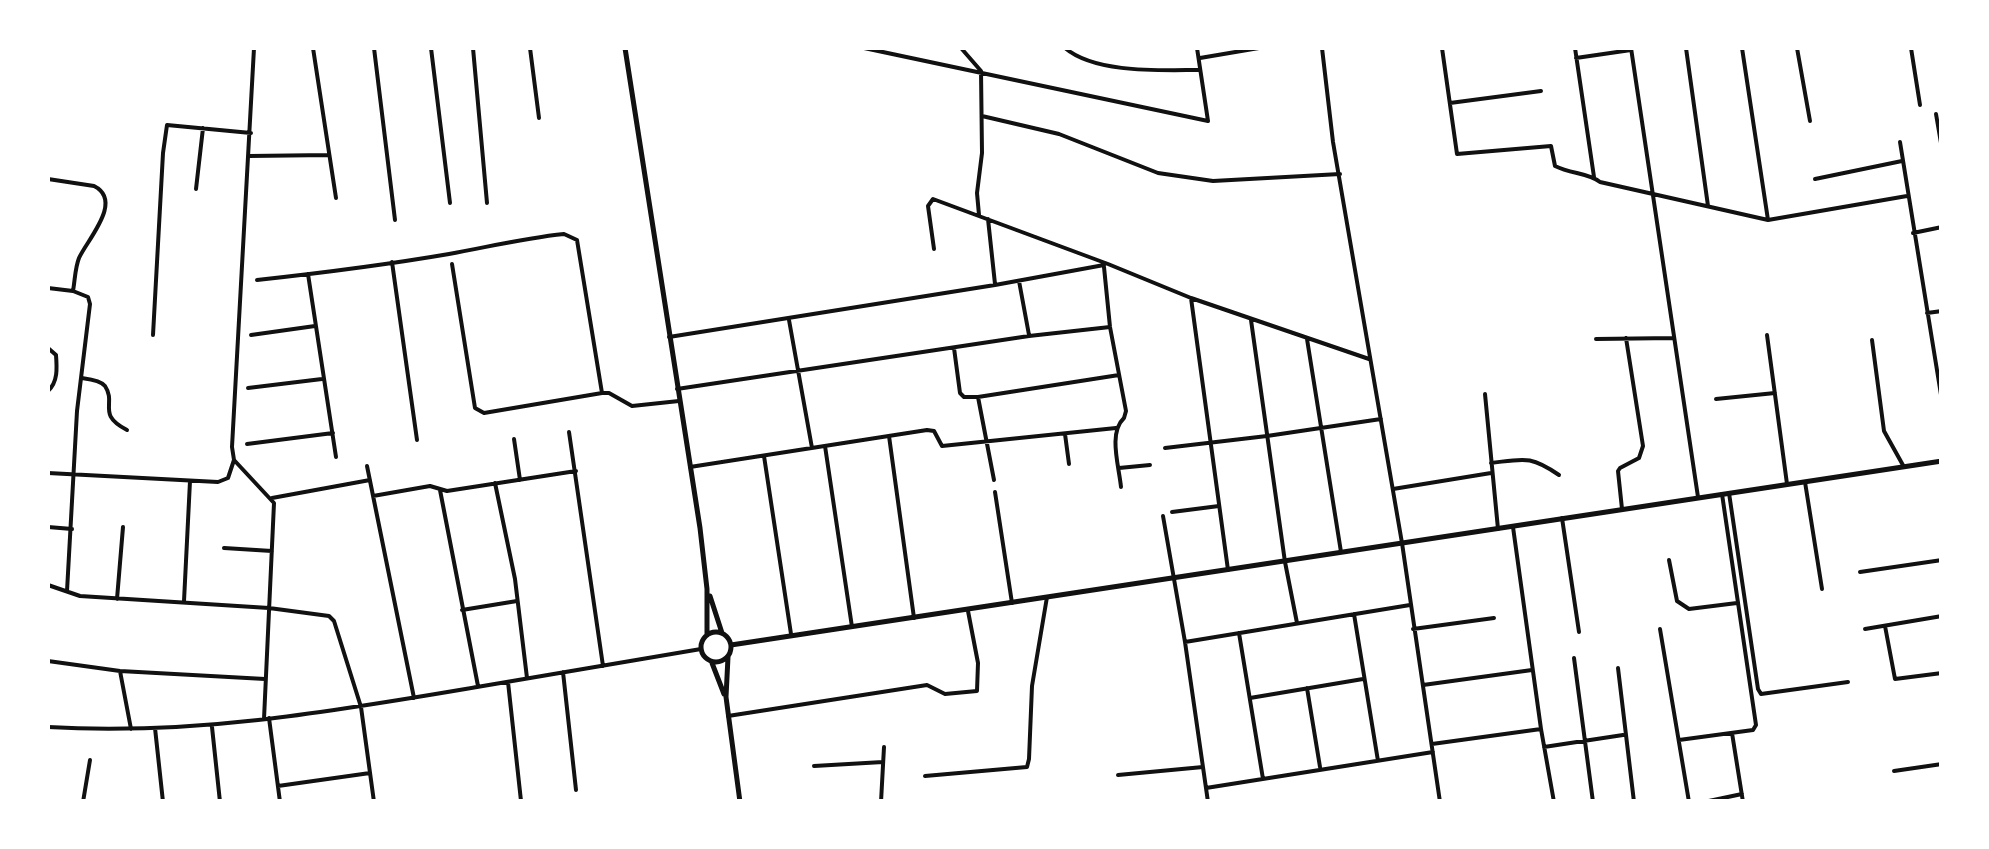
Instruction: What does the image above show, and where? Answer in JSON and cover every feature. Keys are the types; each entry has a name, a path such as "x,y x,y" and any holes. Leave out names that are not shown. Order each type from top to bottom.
{"street":[{"path":"48,473 222,482 228,478 234,460 254,48"},
{"path":"313,48 336,198"},
{"path":"374,48 395,220"},
{"path":"431,48 450,203"},
{"path":"473,48 488,203"},
{"path":"530,48 539,118"},
{"path":"625,48 708,589 722,633"},
{"path":"864,48 1208,121 1196,48"},
{"path":"961,48 981,72 982,153 976,193 979,216"},
{"path":"1065,48 1072,54 1132,70 1200,70"},
{"path":"1198,58 1259,48"},
{"path":"1322,48 1440,802"},
{"path":"1444,48 1457,154 1551,146 1555,166 1568,173 1768,220 1908,196"},
{"path":"1575,48 1594,177"},
{"path":"1576,58 1632,48 1698,497"},
{"path":"1686,48 1708,207"},
{"path":"1742,48 1768,220"},
{"path":"1797,48 1810,121"},
{"path":"1911,48 1920,105"},
{"path":"1450,103 1541,90"},
{"path":"1936,114 1942,150"},
{"path":"982,116 1059,134 1158,173 1213,182 1340,174"},
{"path":"154,335 166,127 170,124 250,133"},
{"path":"196,189 203,128"},
{"path":"1900,142 1942,400"},
{"path":"249,156 329,155"},
{"path":"1815,179 1902,161"},
{"path":"48,179 94,186 104,195 103,216 80,257 74,291"},
{"path":"934,249 930,200 1251,320 1369,359"},
{"path":"988,219 995,285"},
{"path":"1913,233 1942,228"},
{"path":"257,280 564,234 577,240 602,393"},
{"path":"392,262 417,440"},
{"path":"452,264 475,408 479,411 602,393 610,393 632,406 679,401"},
{"path":"670,336 1106,264"},
{"path":"1106,264 1110,327 1126,415 1116,428 1121,486"},
{"path":"308,274 336,457"},
{"path":"1018,281 1029,336"},
{"path":"48,288 88,296 90,304 76,411 67,591"},
{"path":"1191,298 1228,570"},
{"path":"1927,313 1942,311"},
{"path":"788,318 812,448"},
{"path":"1251,320 1297,624"},
{"path":"251,335 316,326"},
{"path":"677,389 1110,327"},
{"path":"1768,335 1787,484"},
{"path":"1622,509 1618,472 1640,458 1643,446 1626,338"},
{"path":"1596,339 1674,338"},
{"path":"1308,339 1341,554"},
{"path":"1872,340 1884,430 1904,466"},
{"path":"48,348 56,355 57,364 48,391"},
{"path":"954,348 962,395 978,397 1119,375"},
{"path":"81,378 101,382 106,387 114,423 127,430"},
{"path":"248,388 324,378"},
{"path":"1716,400 1775,393"},
{"path":"1485,394 1498,529"},
{"path":"978,397 994,480"},
{"path":"1165,448 1380,419"},
{"path":"690,467 930,430 942,446 1116,428"},
{"path":"248,444 332,432"},
{"path":"569,432 603,666"},
{"path":"1065,434 1070,464"},
{"path":"889,436 914,618"},
{"path":"514,440 520,480"},
{"path":"825,446 852,627"},
{"path":"764,456 792,636"},
{"path":"1490,463 1529,459 1559,475"},
{"path":"234,460 274,503 265,679 266,719 280,802"},
{"path":"732,645 1942,461"},
{"path":"1119,468 1150,465"},
{"path":"367,466 414,698"},
{"path":"373,496 430,486 447,490 576,471"},
{"path":"1392,489 1491,473"},
{"path":"272,498 370,480"},
{"path":"184,603 190,481"},
{"path":"1805,482 1822,589"},
{"path":"494,483 518,601 527,678"},
{"path":"440,489 478,686"},
{"path":"995,492 1012,603"},
{"path":"1678,740 1753,730 1756,725 1725,493"},
{"path":"1725,493 1761,694 1848,682"},
{"path":"1172,512 1220,506"},
{"path":"1163,516 1208,802"},
{"path":"1562,518 1580,632"},
{"path":"48,527 72,528"},
{"path":"117,599 123,527"},
{"path":"1512,527 1554,802"},
{"path":"224,548 272,552"},
{"path":"1670,560 1677,602 1682,606 1689,609 1737,603"},
{"path":"1860,572 1942,560"},
{"path":"48,585 80,596 269,608 329,616 334,620 361,706 374,802"},
{"path":"708,589 707,635 702,649 711,660 720,662 728,656"},
{"path":"924,776 1027,767 1032,686 1047,597"},
{"path":"462,610 518,601"},
{"path":"1185,642 1410,605"},
{"path":"728,716 927,685 945,694 976,691 978,663 967,610"},
{"path":"1354,614 1378,760"},
{"path":"1864,629 1942,616"},
{"path":"1414,629 1494,618"},
{"path":"1885,626 1894,678 1942,673"},
{"path":"1660,629 1689,802"},
{"path":"707,635 722,633 732,645"},
{"path":"1239,633 1263,779"},
{"path":"732,645 726,697 740,802"},
{"path":"48,727 212,726 414,698 702,649"},
{"path":"1574,658 1594,802"},
{"path":"711,660 726,697"},
{"path":"48,661 120,671 265,679"},
{"path":"1618,668 1634,802"},
{"path":"1423,685 1532,670"},
{"path":"120,671 131,729"},
{"path":"564,672 576,790"},
{"path":"1250,698 1365,679"},
{"path":"508,682 521,801"},
{"path":"1307,688 1320,770"},
{"path":"212,726 220,802"},
{"path":"154,728 164,802"},
{"path":"1432,744 1541,729"},
{"path":"1704,802 1742,798 1732,733"},
{"path":"1544,747 1625,735"},
{"path":"881,802 884,747"},
{"path":"1206,788 1433,752"},
{"path":"83,802 90,760"},
{"path":"814,766 883,762"},
{"path":"1894,771 1942,764"},
{"path":"1118,775 1203,768"},
{"path":"278,786 370,773"}]}
